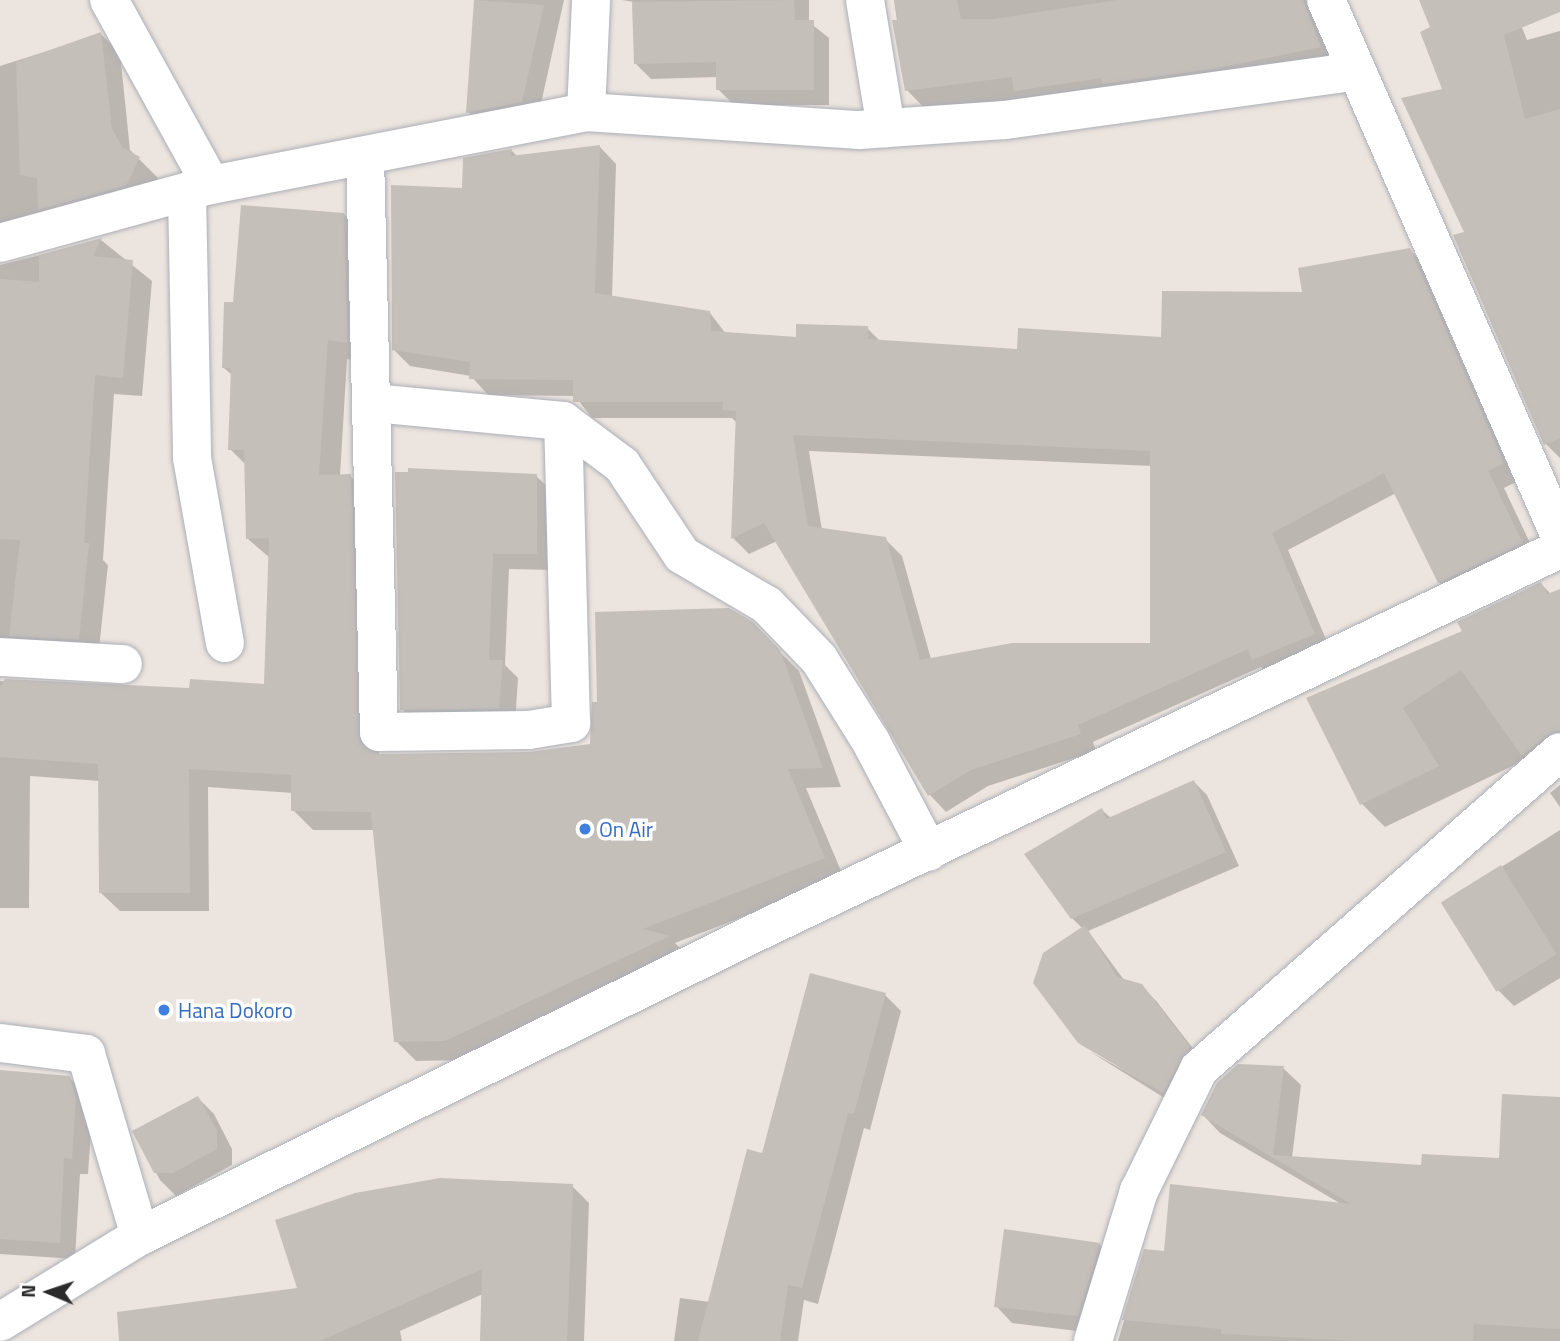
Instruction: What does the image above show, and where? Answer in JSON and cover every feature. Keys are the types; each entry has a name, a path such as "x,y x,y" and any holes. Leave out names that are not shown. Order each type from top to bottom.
{"street":[{"path":"110,0 199,189 192,458 225,643"},
{"path":"586,112 591,0"},
{"path":"865,0 886,128"},
{"path":"1326,0 1560,536"},
{"path":"0,243 199,189 586,112 859,130 1004,120 1357,71"},
{"path":"365,156 379,732 529,730 571,723 563,421"},
{"path":"372,403 563,421 622,465 682,555 767,605 819,659 871,742 929,852"},
{"path":"0,1322 140,1236 759,931 1560,549"},
{"path":"0,657 123,664"},
{"path":"1093,1341 1139,1191 1199,1069 1560,752"},
{"path":"0,1043 86,1054 140,1236"}],"building":[{"path":"474,0 544,5 522,102 466,113"},
{"path":"794,0 795,20 814,20 814,90 716,90 716,62 634,64 632,2"},
{"path":"894,0 957,0 961,19 993,19 1117,0 1303,0 1321,47 1213,69 1102,84 1101,78 1014,91 1012,77 905,91 892,20 898,20"},
{"path":"1419,0 1560,0 1560,12 1504,35 1525,119 1560,109 1560,438 1544,445 1453,235 1464,232 1401,98 1442,89 1420,32 1430,27"},
{"path":"101,32 112,129 123,148 140,157 126,186 38,210 37,178 20,175 16,62"},
{"path":"600,145 595,293 710,311 711,331 796,337 796,324 868,326 868,339 1017,349 1018,328 1161,337 1162,291 1302,292 1298,268 1410,248 1504,463 1488,471 1523,543 1438,583 1384,473 1272,533 1315,634 1252,660 1248,649 1078,725 1081,734 971,770 928,796 764,523 731,539 736,411 722,410 723,402 573,402 573,380 469,379 470,362 392,350 391,185 462,188 463,158 512,149 511,156","holes":["793,435 1150,451 1150,643 1012,643 920,660 886,537 808,526"]},
{"path":"241,205 344,213 348,343 328,340 319,475 351,474 361,744 379,754 529,752 590,744 592,702 597,702 595,612 729,608 753,622 780,650 823,768 788,769 825,858 643,929 670,936 445,1041 394,1042 371,812 291,811 291,775 189,769 190,893 99,893 98,764 0,757 0,688 5,679 189,688 190,679 264,684 269,538 246,539 244,450 228,450 231,368 222,368 224,302 233,302"},
{"path":"102,238 93,256 133,260 123,378 95,375 84,543 89,543 79,640 9,636 20,540 0,539 0,279 39,282 39,255"},
{"path":"408,468 537,474 537,554 493,554 489,660 503,660 499,709 400,710 395,472 408,472"},
{"path":"1541,582 1547,594 1560,589 1560,731 1546,736 1522,756 1461,670 1403,708 1439,766 1360,805 1306,698 1462,631 1457,622"},
{"path":"1194,780 1226,852 1071,919 1024,854 1102,808 1106,819"},
{"path":"1501,865 1557,954 1496,992 1441,903"},
{"path":"1085,925 1117,977 1142,984 1190,1047 1163,1093 1078,1043 1033,983 1043,953"},
{"path":"810,973 886,993 854,1114 848,1113 802,1288 788,1285 780,1341 698,1341 747,1149 762,1153"},
{"path":"1238,1064 1284,1066 1273,1155 1421,1165 1422,1154 1499,1158 1502,1094 1560,1097 1560,1329 1474,1324 1473,1341 1358,1341 1221,1334 1221,1329 1122,1320 1144,1249 1164,1251 1170,1184 1351,1204 1201,1115 1217,1083"},
{"path":"0,1070 70,1076 76,1098 72,1159 64,1158 60,1243 0,1239"},
{"path":"198,1096 217,1131 217,1149 173,1173 154,1173 132,1131"},
{"path":"440,1178 573,1184 567,1341 480,1341 482,1269 320,1341 119,1341 117,1312 297,1288 275,1220 355,1193"},
{"path":"1004,1229 1100,1243 1078,1316 994,1307"}],"place":[{"name":"On Air","path":"585,829"},
{"name":"Hana Dokoro","path":"164,1010"}]}
